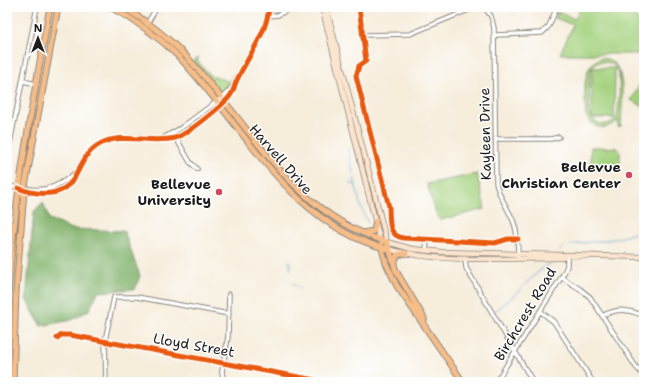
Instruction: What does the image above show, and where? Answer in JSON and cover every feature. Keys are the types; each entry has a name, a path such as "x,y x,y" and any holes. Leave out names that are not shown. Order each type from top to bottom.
{"main road":[{"path":"7,319 8,265 18,188 50,7"},
{"path":"13,382 16,279 24,189 58,7"},
{"name":"Harvell Drive","path":"110,7 144,28 178,56 292,185 320,209 361,233 387,242 426,250 518,256"},
{"name":"Harvell Drive","path":"123,7 148,23 182,52 278,178 318,215 347,233 382,247 426,257 465,258 567,255 644,257"},
{"path":"322,7 380,240 394,280 419,320 424,324 463,382"},
{"path":"326,7 388,248 394,267 424,318 424,324"},
{"path":"361,233 372,232 375,229 376,221"},
{"path":"394,267 395,257 399,254 406,253"}],"street":[{"path":"7,167 10,143 37,7"},
{"path":"144,28 158,7"},
{"path":"7,186 41,194 57,192 70,184 87,155 104,142 119,139 158,140 176,138 188,131 234,91 236,83 268,16 269,7"},
{"path":"268,16 278,15 293,7"},
{"path":"359,7 366,61 359,66 356,76 389,208 390,226 397,236 495,243 508,239 518,239"},
{"path":"363,35 410,34 476,7"},
{"name":"Kayleen Drive","path":"484,7 492,20 494,35 497,188 513,221 518,239 518,256"},
{"path":"494,35 542,33 549,26 557,7"},
{"path":"23,81 36,84"},
{"path":"158,140 181,128 220,102"},
{"path":"495,139 551,139 558,137"},
{"path":"176,138 190,162 197,168"},
{"path":"426,250 427,239"},
{"name":"Birchcrest Road","path":"495,382 561,277 566,266 567,255"},
{"path":"465,258 466,268 533,382"},
{"path":"561,277 586,293 636,367 644,376"},
{"path":"224,382 223,363 228,337 229,294"},
{"path":"106,382 105,341 114,298 137,297 229,314"},
{"path":"602,316 613,310 623,309 644,316"},
{"path":"540,312 554,322 594,382"},
{"name":"Lloyd Street","path":"57,338 65,334 326,382"}],"green space":[{"path":"580,8 629,8 644,30 644,54 560,54 573,25 555,18 558,12 575,19"},
{"path":"199,57 197,61 213,78 215,76 229,82 233,75 235,75 224,92 219,92 193,62"},
{"path":"601,58 610,60 616,66 620,75 622,85 621,126 618,127 618,120 609,126 596,126 592,124 586,115 585,82 590,67 594,62","holes":["601,62 614,65 618,73 619,100 617,117 612,122 607,124 601,124 594,121 589,111 590,70 596,63"]},
{"path":"592,68 615,68 614,118 592,118"},
{"path":"644,77 644,107 631,100"},
{"path":"591,147 617,148 620,152 620,163 612,169 591,168"},
{"path":"477,174 485,209 440,220 437,216 427,184"},
{"path":"43,202 49,219 72,229 124,231 140,276 135,289 98,292 89,310 72,320 41,326 26,299 34,211"}],"waterway":[{"path":"348,149 360,205 368,223"},
{"path":"350,183 355,185"},
{"path":"571,245 618,238 636,232 644,227"},
{"path":"559,251 564,246"},
{"path":"289,261 291,270"},
{"path":"496,310 537,273 552,262"},
{"path":"292,283 300,289"}],"cycle path":[{"path":"18,188 40,193 62,190 73,180 87,155 100,144 127,138 156,140 175,138 181,136 196,126 220,106 233,91 240,73 265,27 269,7"},
{"path":"359,7 366,61 359,66 356,76 389,207 390,226 394,234 403,238 495,243 508,239 518,239"},
{"path":"57,338 61,335 70,335 326,382"}],"place":[{"name":"Bellevue Christian Center","path":"629,175"},
{"name":"Bellevue University","path":"219,192"}]}
